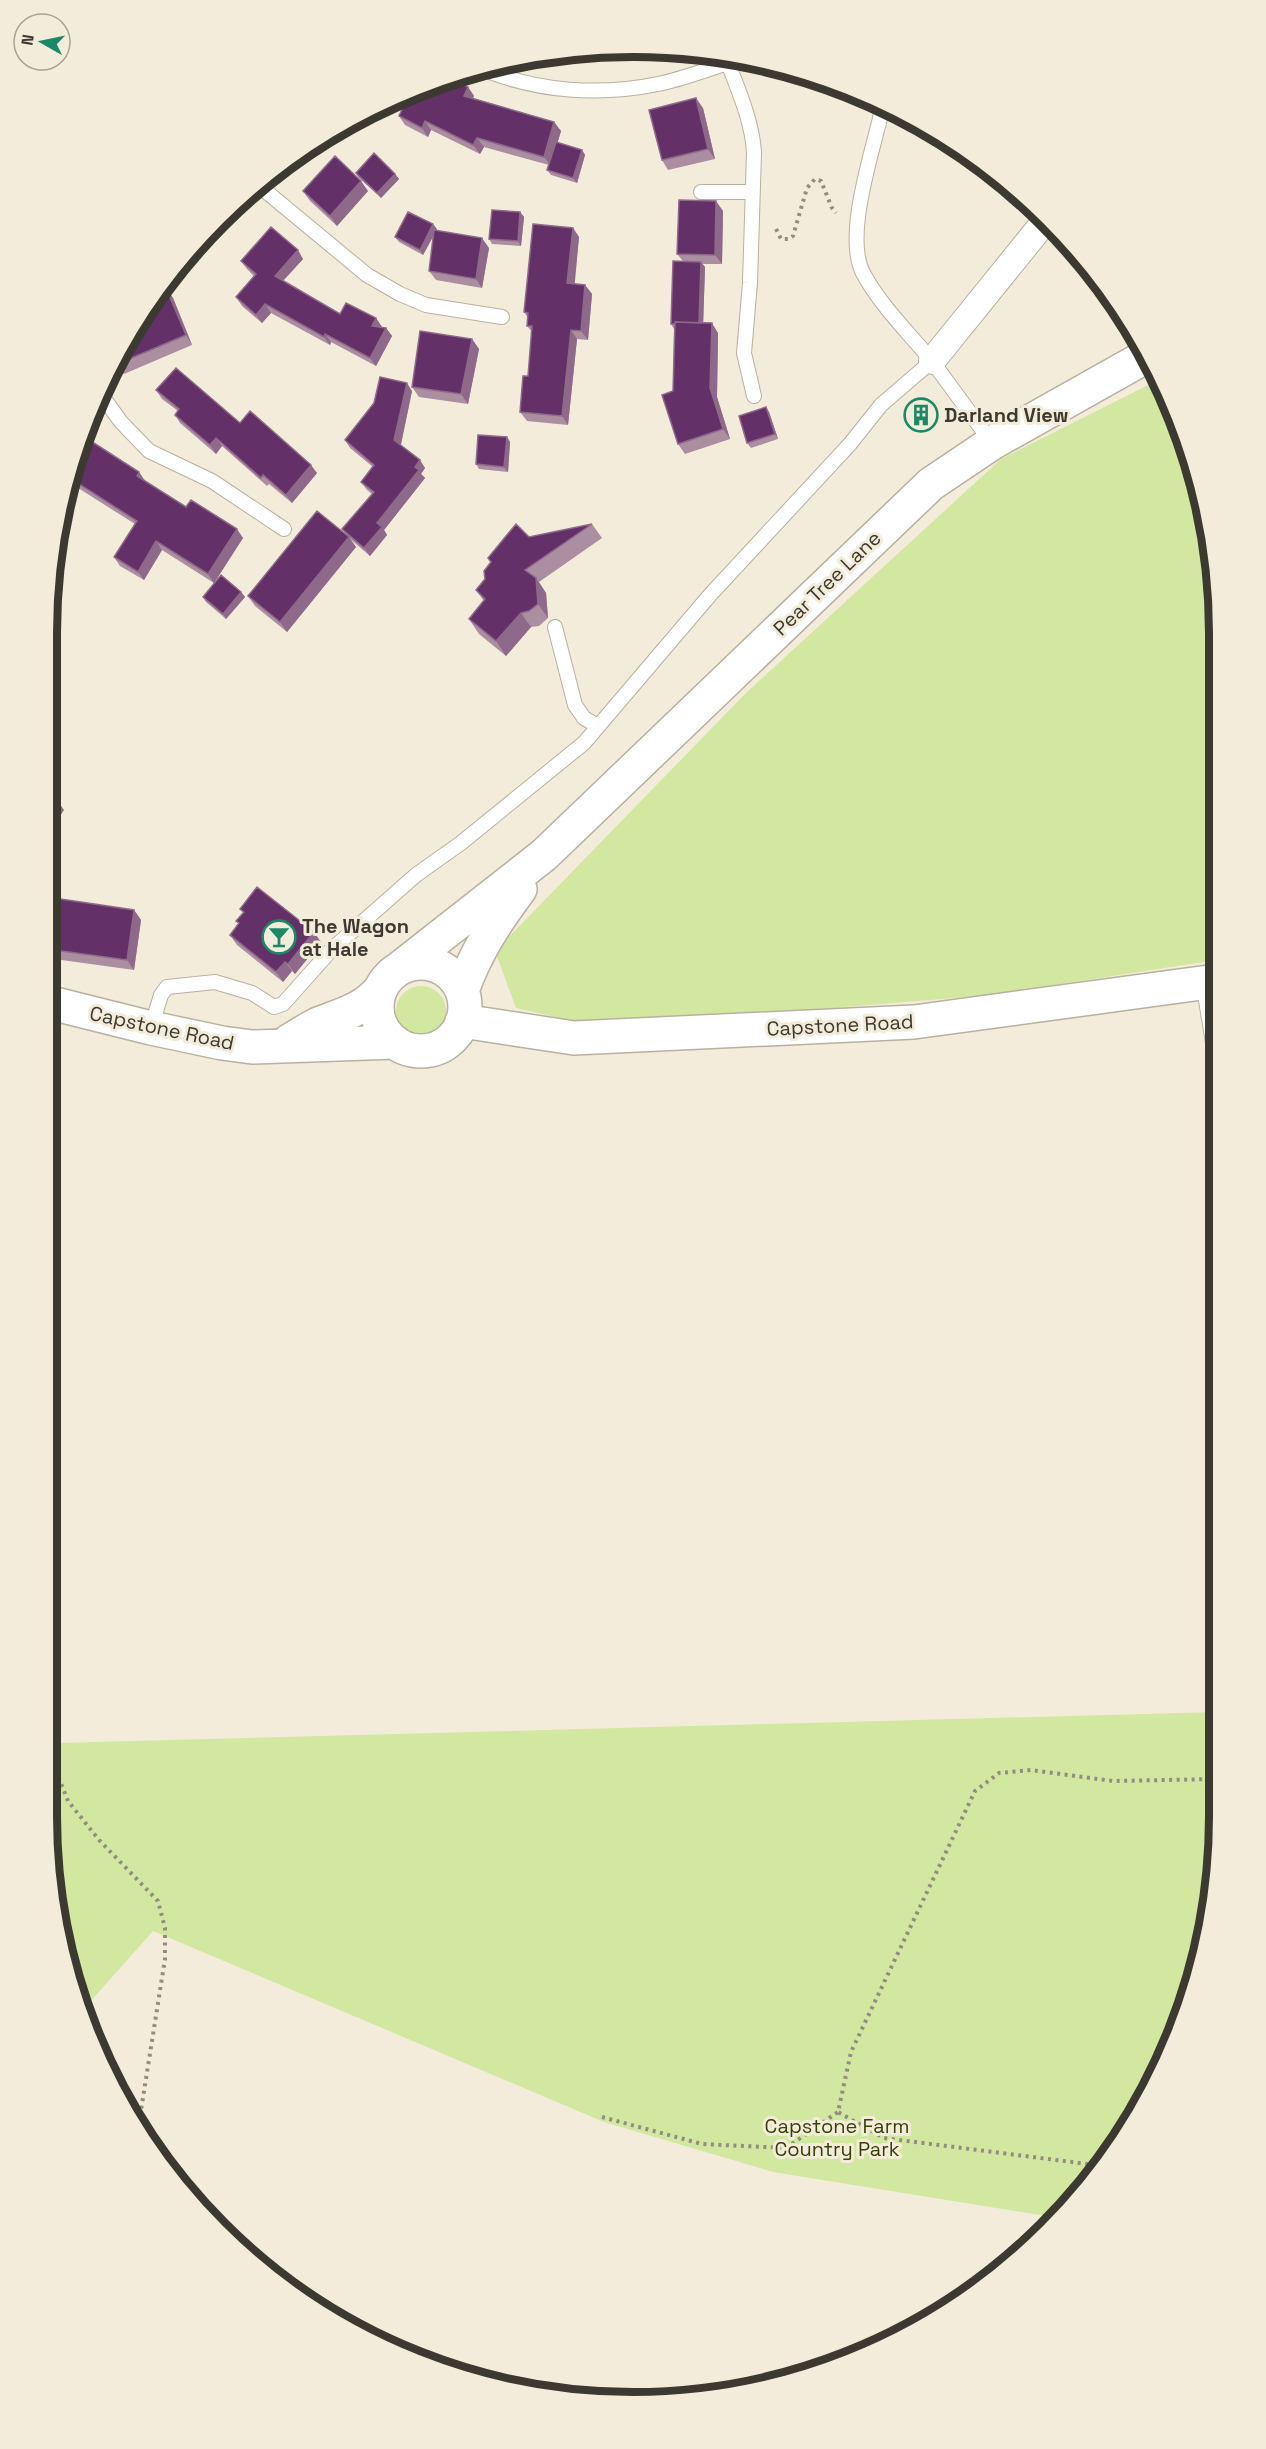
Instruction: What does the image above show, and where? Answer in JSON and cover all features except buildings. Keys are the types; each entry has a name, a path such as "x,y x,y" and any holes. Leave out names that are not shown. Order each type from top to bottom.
{"street":[{"path":"932,361 1041,227"},
{"name":"Pear Tree Lane","path":"390,979 544,855 931,484 992,443 1140,360"},
{"name":"Pear Tree Lane","path":"462,1006 474,959 493,925 544,855"},
{"path":"277,1047 318,1025 362,1007 372,1000 390,979 414,963 429,963 443,969 454,978 462,1006 456,1033 434,1049 421,1051 394,1042 385,1032 379,1019 377,1005 390,979"},
{"name":"Capstone Road","path":"462,1006 574,1038 914,1022 1209,981"},
{"name":"Capstone Road","path":"57,1004 222,1043 277,1047 394,1042"}],"lane":[{"path":"498,74 532,84 570,91 619,90 659,84 722,64"},
{"path":"733,66 753,133 753,211 744,353 754,396"},
{"path":"881,113 858,217 857,246 862,271 992,443"},
{"path":"265,190 367,275 400,294 426,305 502,316"},
{"path":"701,192 753,192"},
{"path":"151,1028 161,995 167,987 215,982 252,993 274,1007 283,1004 332,950 416,875 461,843 575,750 710,595 850,444 881,405 932,361"},
{"path":"106,401 121,422 149,451 212,481 284,529"},
{"path":"555,627 575,705 584,718 598,726"}],"path":[{"path":"753,211 772,212 776,218 778,237 785,240 793,236 795,232 807,188 813,180 821,181 832,208"},
{"path":"602,2117 702,2144 786,2148 838,2112 851,2052 975,1791 999,1773 1031,1770 1113,1781 1209,1779"},
{"path":"57,1774 68,1801 99,1840 158,1901 165,1928 165,1959 140,2114"},
{"path":"838,2112 884,2138 1092,2165"}],"green space":[{"path":"1152,383 1178,448 1189,484 1198,521 1208,595 1209,961 991,995 600,1027 516,1008 495,951 746,693 1001,459"},
{"path":"426,986 439,993 445,1001 445,1021 439,1029 431,1035 416,1036 403,1029 397,1021 396,1006 403,993 411,987"},
{"name":"Capstone Farm Country Park","path":"1209,1712 1208,1854 1204,1891 1189,1965 1178,2001 1150,2071 1112,2136 1090,2167 1047,2216 773,2172 604,2122 153,1931 89,2003 68,1928 62,1891 58,1854 57,1743"}],"place":[{"name":"Darland View","path":"921,415"},
{"name":"The Wagon at Hale","path":"279,937"}]}
